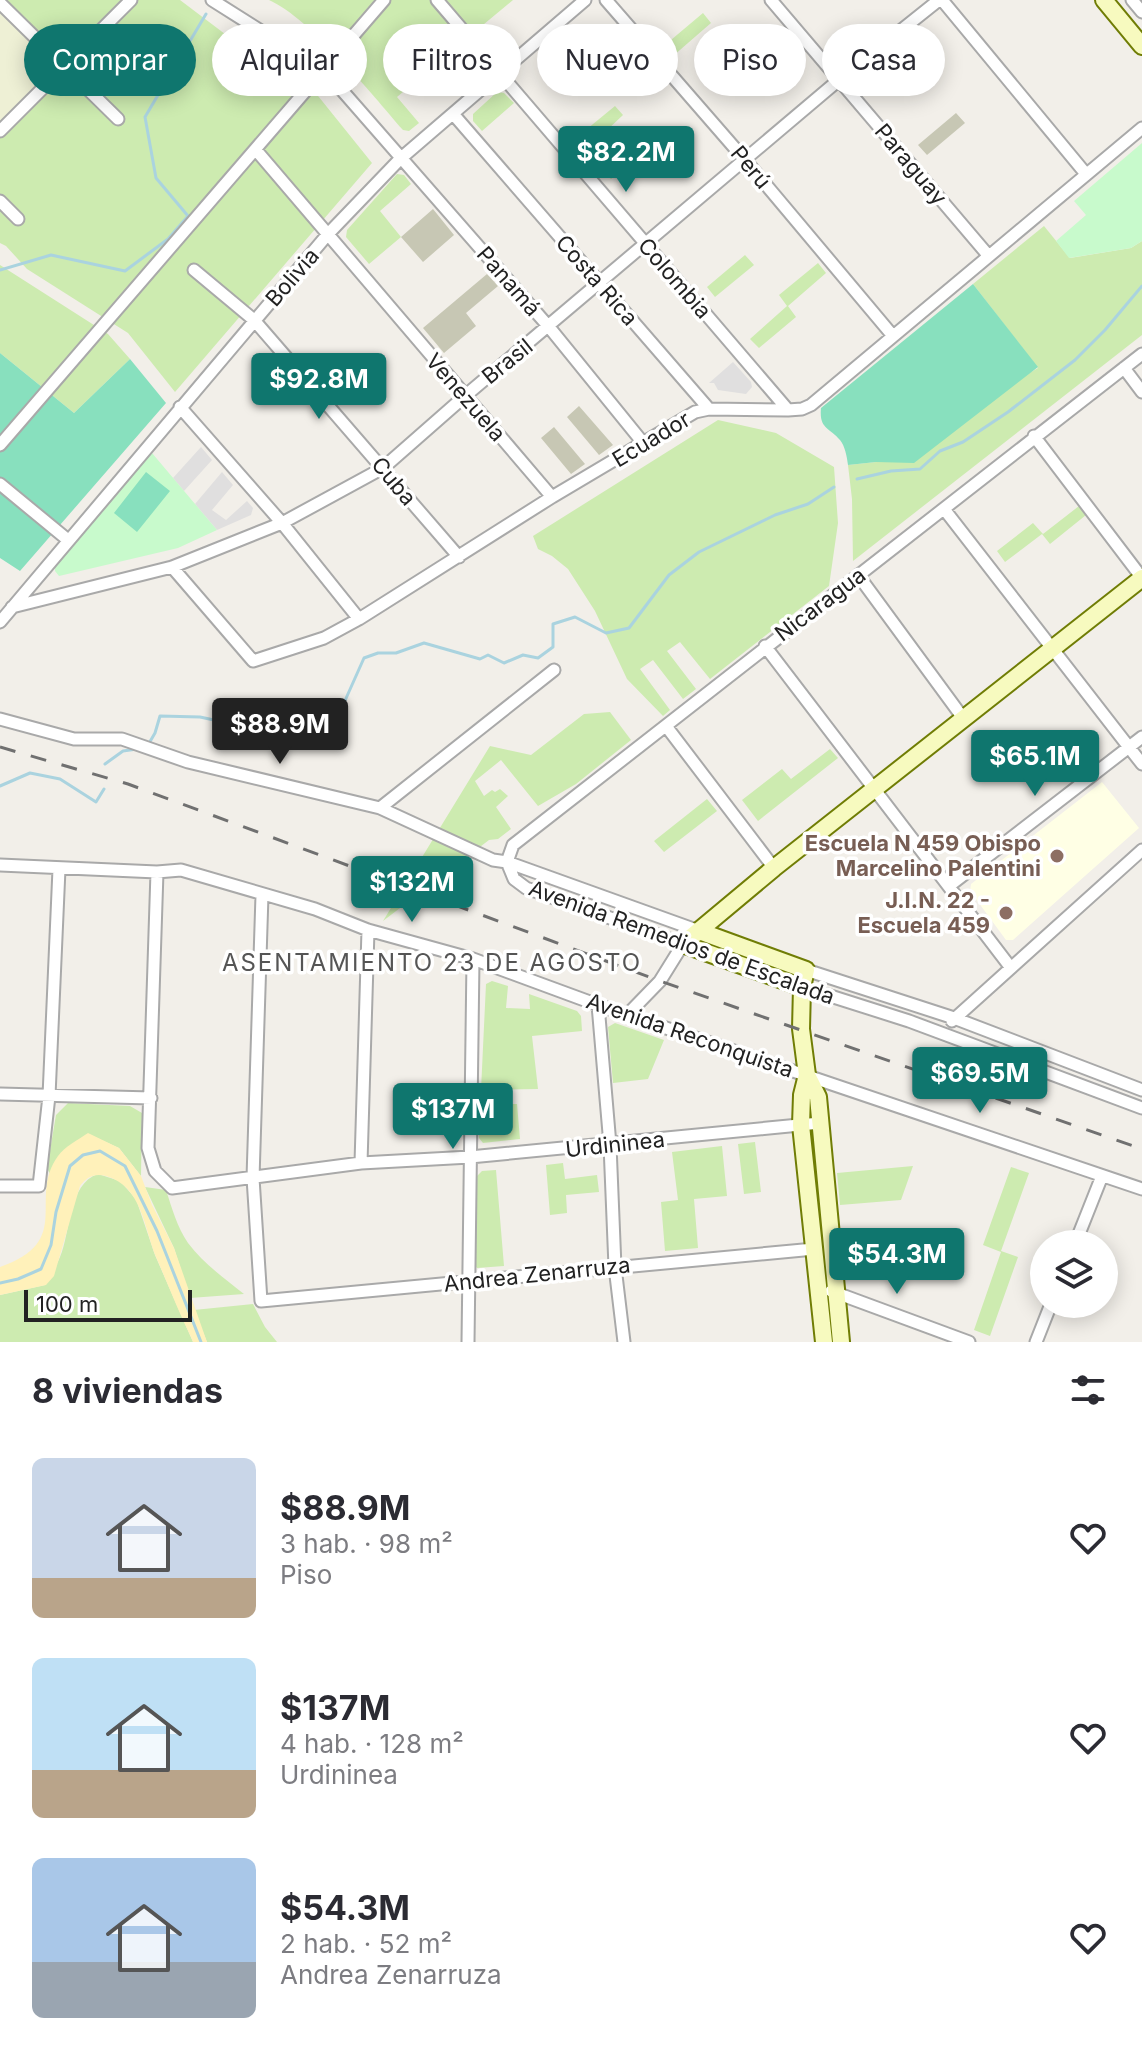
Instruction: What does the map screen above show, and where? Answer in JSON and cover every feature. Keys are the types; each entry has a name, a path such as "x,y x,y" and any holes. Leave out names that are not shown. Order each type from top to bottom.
{"street":[{"path":"107,24 131,0"},
{"name":"Panamá","path":"212,0 250,24"},
{"path":"363,24 384,0"},
{"name":"Colombia","path":"437,0 457,24"},
{"name":"Bolivia","path":"521,56 585,0"},
{"name":"Perú","path":"606,0 893,336"},
{"name":"Paraguay","path":"771,0 822,58"},
{"path":"940,0 1086,174"},
{"name":"Brasil","path":"910,24 940,0"},
{"path":"1104,0 1142,46"},
{"path":"1132,0 1142,12"},
{"path":"0,3 24,26"},
{"name":"Brasil","path":"12,607 172,567 282,523 383,468 822,95"},
{"path":"0,131 35,96"},
{"path":"95,96 118,119"},
{"path":"0,445 302,96"},
{"name":"Panamá","path":"346,96 549,327 644,444"},
{"name":"Bolivia","path":"0,622 328,234 400,159 475,96"},
{"name":"Colombia","path":"517,96 788,410"},
{"name":"Paraguay","path":"854,96 988,255"},
{"name":"Costa Rica","path":"454,115 709,409"},
{"name":"Ecuador","path":"172,567 253,661 324,638 695,412 709,409 788,410 811,405 1142,128"},
{"name":"Venezuela","path":"256,150 552,497"},
{"path":"0,201 18,219"},
{"name":"Cuba","path":"194,270 254,320 459,557"},
{"name":"Nicaragua","path":"507,862 513,845 1142,354"},
{"path":"1124,368 1142,392"},
{"path":"180,407 282,523 359,619"},
{"path":"627,1015 660,981 683,944 774,868 1142,578 1034,436"},
{"path":"0,484 68,540"},
{"path":"944,509 1142,764"},
{"path":"858,575 963,718"},
{"path":"765,646 1011,968"},
{"path":"380,808 554,670"},
{"path":"0,719 74,739 122,739 188,762 380,808 449,842 493,860 507,862"},
{"path":"666,726 774,868"},
{"path":"949,886 1142,737"},
{"path":"942,1034 954,1018 1142,850"},
{"name":"Avenida Remedios de Escalada","path":"507,862 699,931 942,1034 1142,1108"},
{"name":"Avenida Remedios de Escalada","path":"507,862 514,879 526,888 683,944 954,1018 1136,1088"},
{"name":"Avenida Reconquista","path":"0,865 157,872 181,870 315,909 368,930 473,959 627,1015 1142,1189"},
{"path":"0,1186 39,1186 49,1096 59,869"},
{"path":"0,1094 151,1098 157,872"},
{"path":"253,1178 262,895"},
{"path":"361,1163 368,930"},
{"path":"468,1342 473,959"},
{"path":"804,978 801,1029 807,1075 818,1097 820,1123 827,1292 824,1342"},
{"path":"598,1005 622,1340"},
{"path":"807,1075 802,1095 801,1125 814,1249 841,1342"},
{"path":"1119,1100 1136,1088 1142,1075"},
{"name":"Urdininea","path":"151,1098 148,1148 155,1171 172,1188 361,1163 610,1145 820,1123"},
{"path":"1081,1230 1102,1176"},
{"name":"Andrea Zenarruza","path":"253,1178 261,1301 814,1249"},
{"path":"827,1292 969,1342"},
{"path":"1036,1342 1045,1318"}],"shaded area":[{"path":"0,7 24,27 24,96 27,96 0,121"},
{"path":"956,113 965,123 927,155 918,145"},
{"path":"433,209 454,235 423,262 401,237"},
{"path":"487,274 498,286 466,313 476,326 444,353 423,328"},
{"path":"733,362 751,382 752,387 746,394 718,390 714,383 709,383"},
{"path":"579,406 613,445 599,455 567,417"},
{"path":"554,427 585,464 571,474 541,438"},
{"path":"201,447 212,460 184,491 173,478"},
{"path":"222,472 233,485 212,510 226,520 247,501 253,508 251,515 217,530 195,504"},
{"name":"Escuela N 459 Obispo Marcelino Palentini","path":"1102,782 1139,828 1013,940 1006,940 970,891 971,884"}],"green space":[{"path":"0,0 180,0 212,24 212,96 318,96 372,163 175,392 128,333 27,269 0,243 0,121 27,96 196,96 196,24 25,24"},
{"path":"269,0 513,0 484,24 383,24 383,96 398,96 419,123 409,131 403,130 367,88 367,24 304,24"},
{"path":"703,13 711,23 694,24 694,38 678,52 678,34"},
{"path":"493,96 507,96 514,103 482,131 473,121 473,114"},
{"path":"615,106 623,115 586,150 576,138"},
{"path":"640,136 649,147 611,179 602,169"},
{"path":"1142,143 1142,241 1131,248 1069,258 1056,241 1086,215 1074,201"},
{"path":"397,174 404,175 411,184 380,211 401,237 369,264 346,237 347,230"},
{"path":"1044,226 1070,258 1131,248 1142,241 1142,335 853,561 848,465 876,462 1038,368 973,284"},
{"path":"745,255 754,265 715,297 707,287"},
{"path":"818,263 826,273 788,306 796,317 759,348 750,339 787,306 779,295"},
{"path":"0,265 108,334 130,359 74,413 0,353"},
{"path":"973,284 1038,367 914,463 848,465 842,442 823,424 821,408"},
{"path":"0,353 74,413 130,359 166,403 20,571 0,558"},
{"path":"718,420 776,433 834,467 838,523 829,586 710,679 680,642 667,651 696,689 683,699 653,660 640,669 670,710 663,716 627,679 595,611 568,569 538,549 533,536"},
{"path":"152,453 217,530 178,548 59,576 55,565"},
{"path":"146,472 170,491 137,532 114,513"},
{"path":"1079,506 1086,515 1050,544 1042,534 1005,562 997,551 1033,523 1043,534"},
{"path":"610,712 631,740 576,784 538,806 501,760 475,781 484,796 500,789 508,796 496,807 511,829 498,839 489,840 383,921 490,746 531,755 584,714"},
{"path":"830,749 838,758 758,821 742,800 782,769 791,779"},
{"path":"707,799 717,811 664,852 654,841"},
{"path":"492,981 508,986 506,1008 530,1009 529,994 577,1011 581,1016 582,1031 532,1036 538,1089 481,1090 486,984"},
{"path":"615,1023 664,1040 648,1079 613,1083 608,1027"},
{"path":"68,1103 130,1106 142,1113 141,1176 119,1148 88,1134 65,1151 50,1174 47,1168 56,1115"},
{"path":"480,1104 517,1104 520,1139 483,1143 479,1138"},
{"path":"755,1142 761,1192 744,1194 738,1144"},
{"path":"722,1146 727,1196 694,1199 698,1248 665,1251 661,1202 678,1200 672,1152"},
{"path":"563,1163 565,1179 597,1175 599,1192 566,1195 567,1213 550,1215 546,1165"},
{"path":"913,1166 901,1200 840,1205 837,1173"},
{"path":"1011,1167 1029,1173 1001,1251 1018,1257 990,1336 974,1330 1001,1252 983,1245"},
{"path":"496,1170 504,1266 477,1268 473,1263 477,1176 482,1171"},
{"path":"98,1174 120,1181 136,1199 155,1255 193,1342 0,1342 0,1295 45,1285 64,1246 76,1198 88,1179"},
{"path":"145,1187 166,1190 188,1243 207,1264 244,1294 190,1298 174,1248"},
{"path":"253,1304 277,1342 207,1342 194,1310"}],"sand":[{"path":"88,1133 119,1148 141,1176 174,1248 207,1342 193,1342 134,1198 118,1181 106,1176 91,1176 80,1186 54,1276 46,1285 0,1295 0,1267 23,1257 36,1245 43,1232 46,1188 58,1156"}],"waterway":[{"path":"0,270 51,255 125,271 168,239 188,216 156,178 145,117 206,14"},
{"path":"857,479 891,471 920,469 940,451 963,442 1008,412 1075,360 1142,286"},
{"path":"148,745 160,716 200,717 256,729 268,738 302,744 327,741 364,658 378,653 396,653 424,643 480,659 488,655 504,663 523,655 538,658 553,647 553,624 575,617 606,633 629,628 669,575 699,552 775,515 808,504 834,487"},
{"path":"105,764 123,751 137,749"},
{"path":"0,786 30,773 60,779 96,802 104,789"},
{"path":"0,1283 41,1269 51,1245 56,1212 70,1166 83,1155 100,1151 125,1166 157,1231 201,1342"}],"railway":[{"path":"0,747 128,784 660,981 1142,1149"}],"place":[{"name":"Escuela N 459 Obispo Marcelino Palentini","path":"1057,856"},
{"name":"J.I.N. 22 - Escuela 459","path":"1006,913"}],"district":[{"name":"ASENTAMIENTO 23 DE AGOSTO","path":"432,963"}]}
